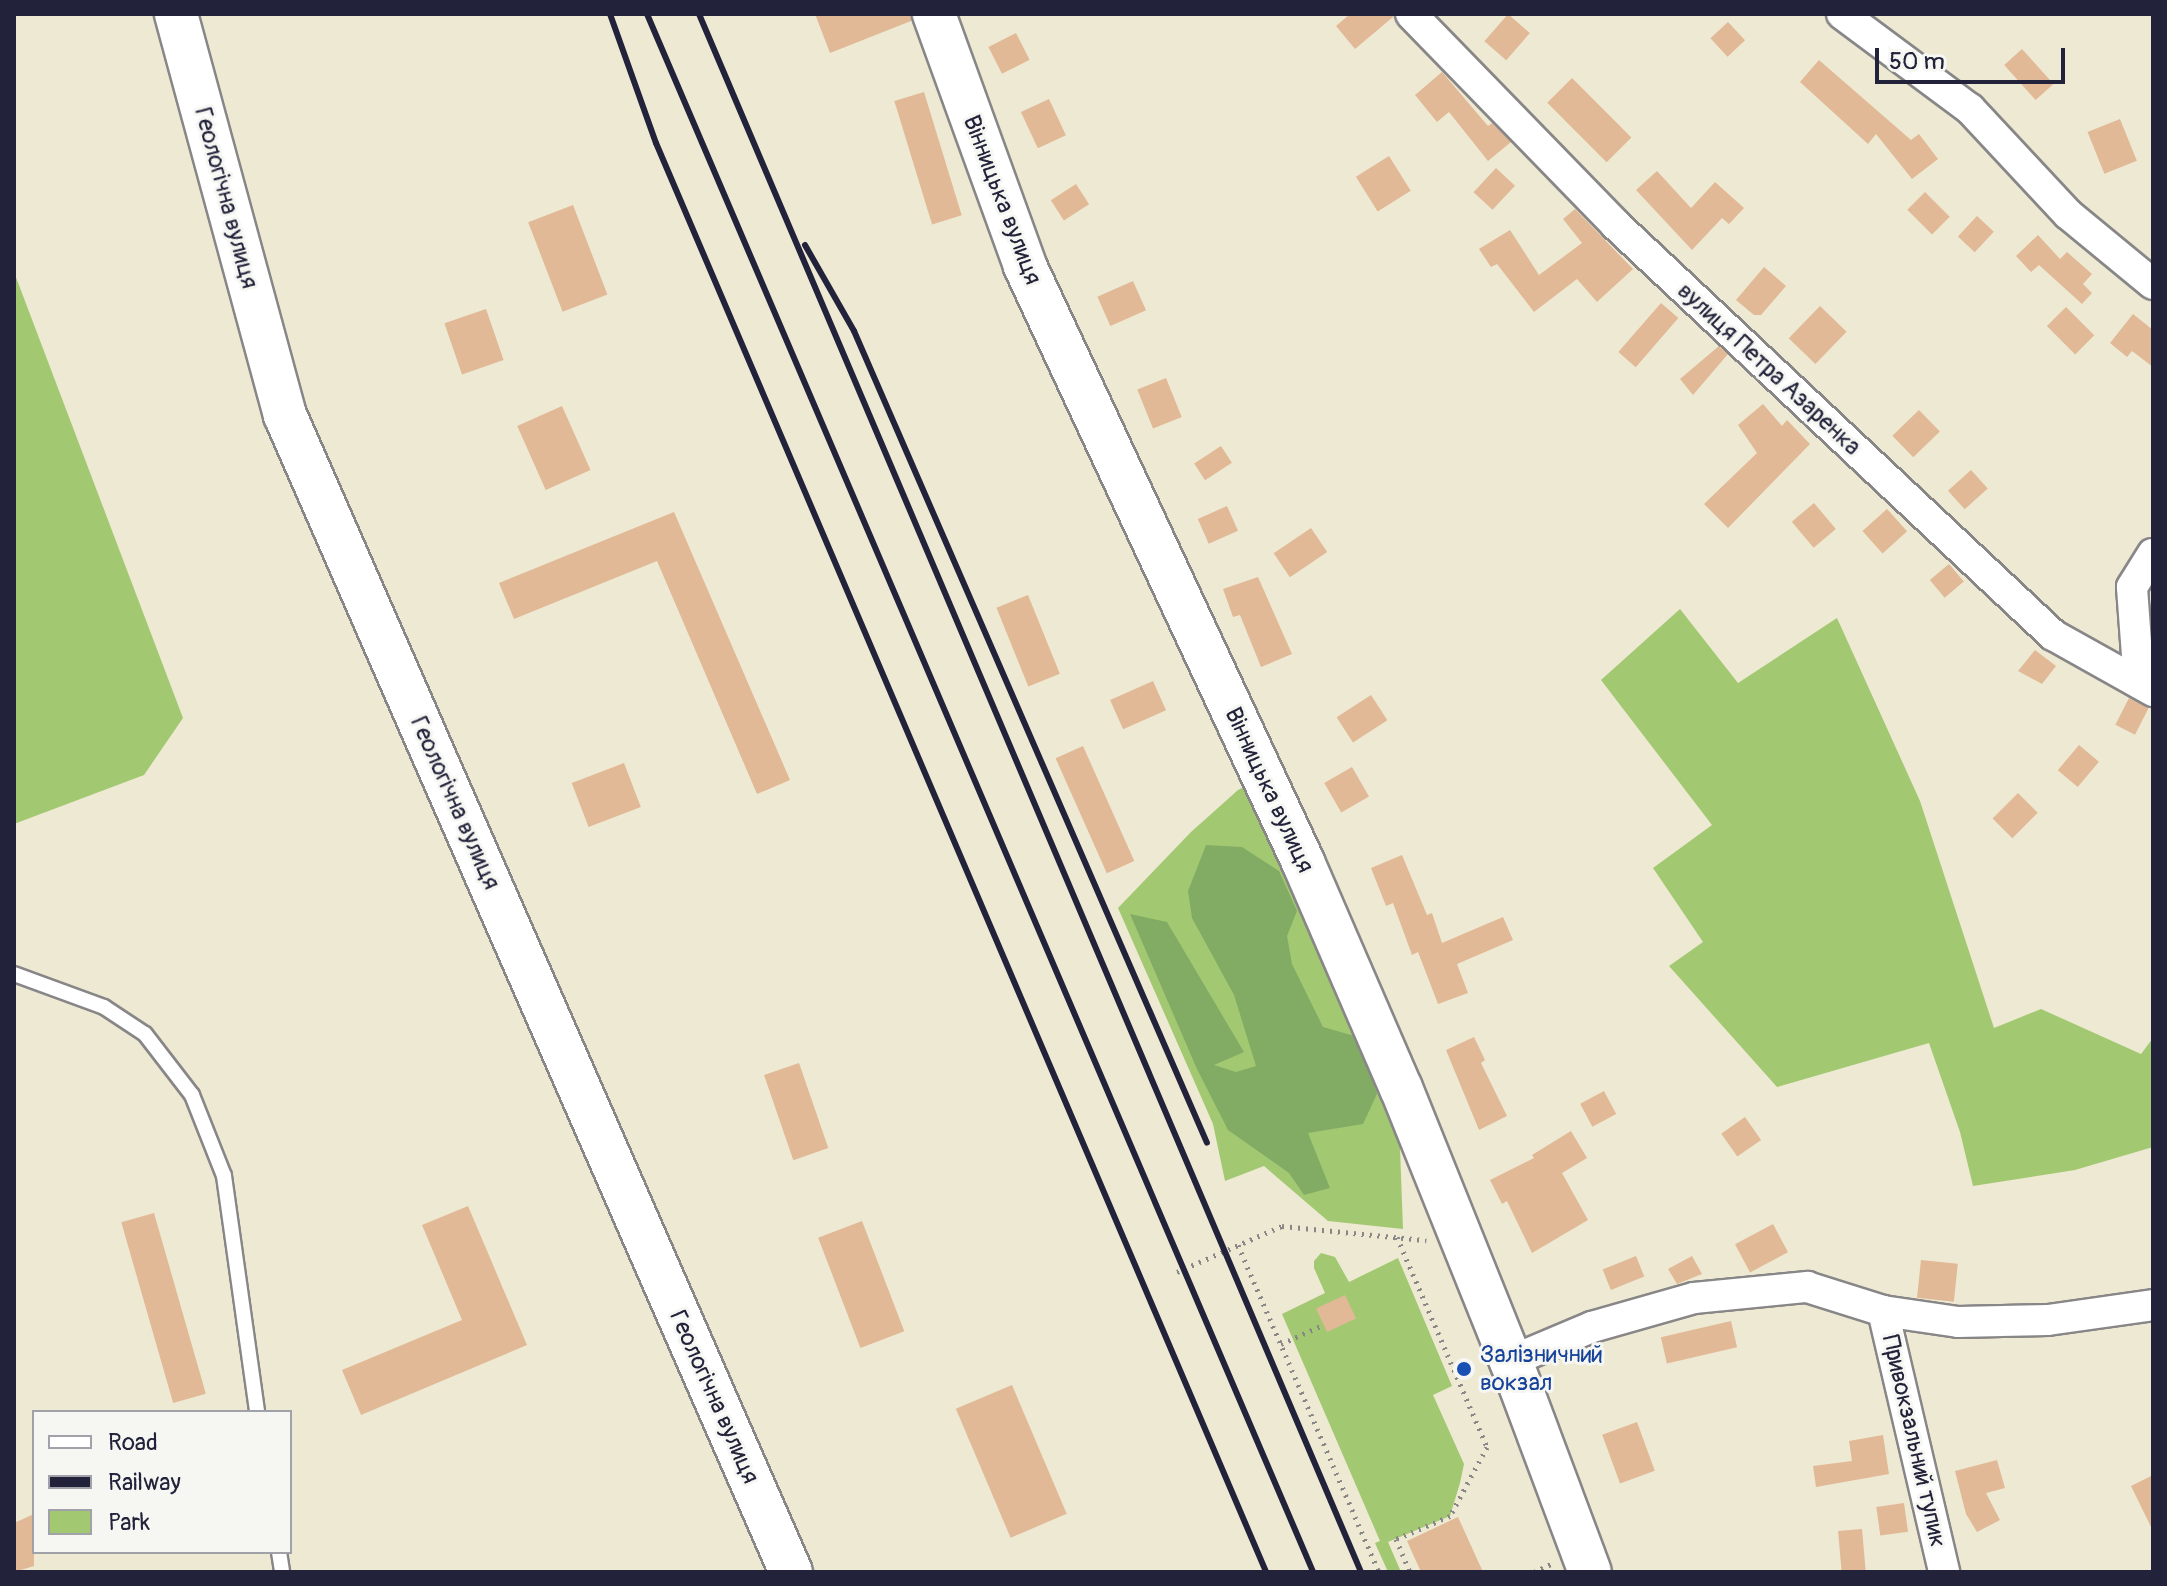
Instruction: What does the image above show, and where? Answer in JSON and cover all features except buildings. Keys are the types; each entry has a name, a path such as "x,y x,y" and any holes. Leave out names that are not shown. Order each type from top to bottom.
{"street":[{"name":"Геологічна вулиця","path":"176,14 285,415 791,1572"},
{"name":"Вінницька вулиця","path":"934,14 1025,266 1303,862 1511,1361 1590,1572"},
{"name":"вулиця Петра Азаренка","path":"1411,14 1615,224 2053,635 2146,687"},
{"path":"1842,14 1970,109 2068,214 2153,284"},
{"path":"2146,687 2132,587 2153,554"},
{"path":"1511,1361 1592,1327 1694,1298 1807,1287 1883,1311 1958,1322 2048,1320 2153,1305"},
{"name":"Привокзальний тупик","path":"1883,1311 1944,1572"}],"lane":[{"path":"14,974 104,1007 145,1034 192,1095 224,1176 257,1410"}],"path":[{"path":"1177,1272 1282,1226 1463,1243"},
{"path":"1397,1237 1487,1447 1450,1516 1396,1539 1410,1572"},
{"path":"1238,1245 1379,1572"},
{"path":"1281,1344 1323,1325"}],"green space":[{"path":"14,272 183,718 144,775 14,824"},
{"path":"1680,609 1738,683 1837,618 1920,801 1994,1028 2041,1009 2141,1054 2153,1038 2153,1147 2075,1170 1973,1186 1960,1132 1929,1043 1777,1087 1669,966 1703,942 1653,868 1712,825 1601,680"},
{"path":"1252,783 1399,1121 1403,1229 1328,1221 1264,1166 1225,1181 1213,1124 1118,908 1191,832 1238,790"},
{"path":"1206,845 1242,847 1279,871 1297,911 1287,936 1292,964 1323,1027 1358,1037 1377,1094 1363,1124 1308,1133 1330,1188 1304,1195 1289,1173 1228,1130 1197,1069 1130,914 1167,922 1244,1052 1214,1065 1236,1072 1256,1066 1234,995 1192,918 1188,891"},
{"path":"1321,1253 1335,1257 1349,1282 1398,1258 1452,1386 1433,1395 1464,1464 1460,1483 1450,1516 1388,1542 1401,1572 1388,1572 1375,1543 1380,1541 1282,1314 1325,1293 1314,1268 1314,1261"}],"railway":[{"path":"610,14 656,143 1266,1572"},
{"path":"647,14 1313,1572"},
{"path":"699,14 1361,1572"},
{"path":"805,245 854,331 1207,1143"}],"place":[{"name":"Залізничний вокзал","path":"1464,1369"}]}
